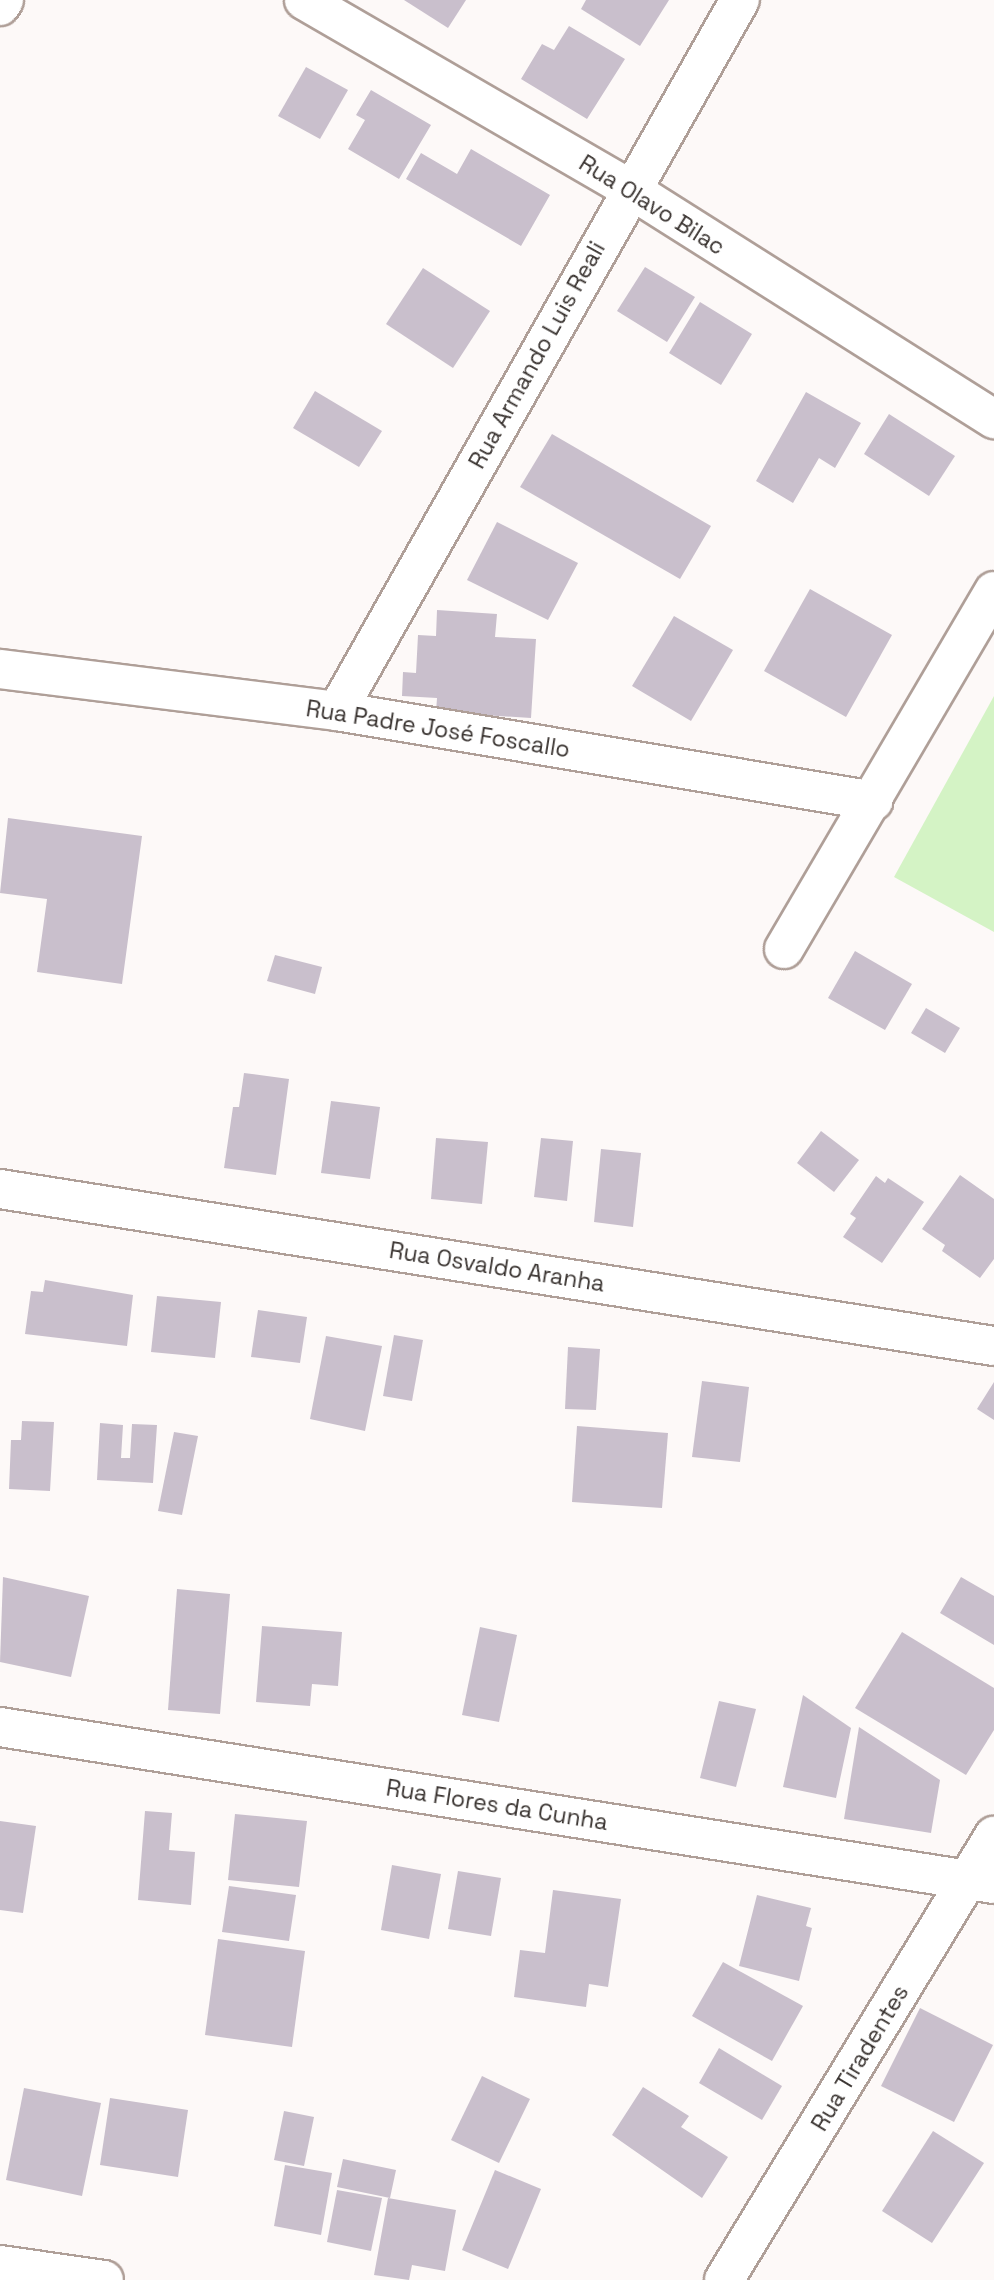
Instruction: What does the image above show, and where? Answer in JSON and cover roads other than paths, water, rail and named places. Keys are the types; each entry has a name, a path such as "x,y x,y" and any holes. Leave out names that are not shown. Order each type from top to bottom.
{"street":[{"path":"0,6 4,0"},
{"name":"Rua Olavo Bilac","path":"304,0 630,190 994,419"},
{"name":"Rua Armando Luis Reali","path":"337,711 740,0"},
{"path":"785,949 874,802 994,591"},
{"name":"Rua Padre José Foscallo","path":"0,669 337,711 874,802"},
{"name":"Rua Osvaldo Aranha","path":"0,1189 994,1346"},
{"name":"Rua Flores da Cunha","path":"0,1727 982,1882"},
{"name":"Rua Tiradentes","path":"724,2280 982,1882 994,1836"},
{"path":"0,2265 104,2280"}]}
